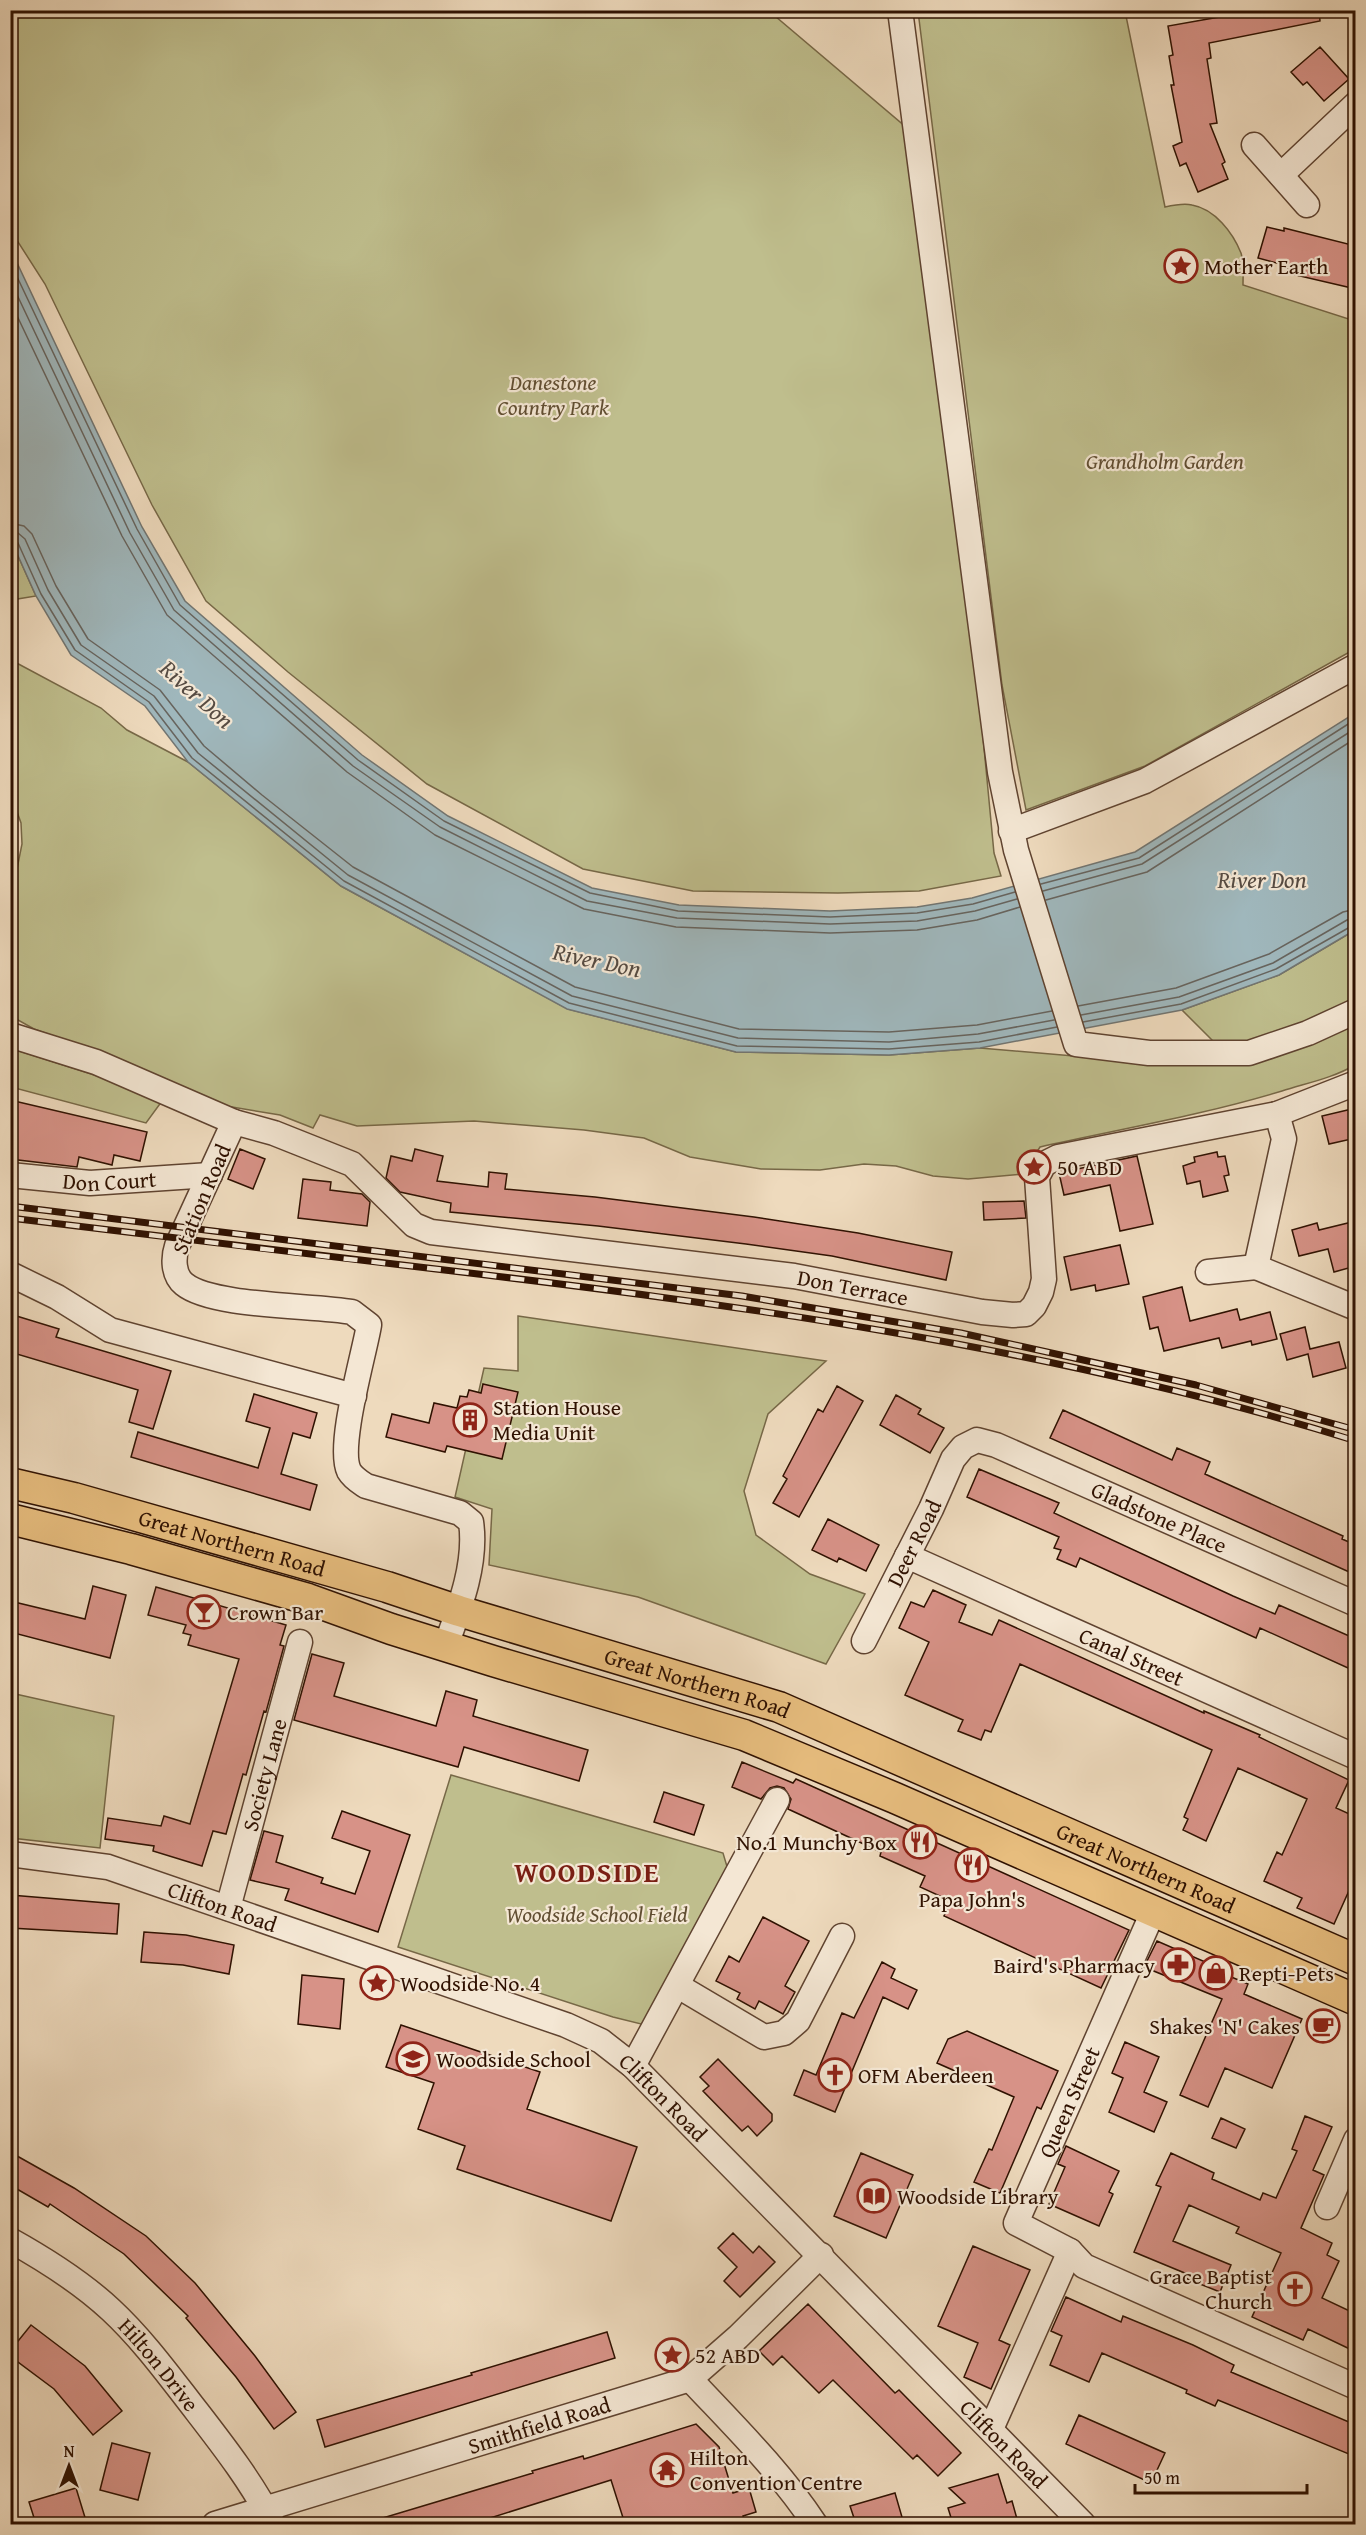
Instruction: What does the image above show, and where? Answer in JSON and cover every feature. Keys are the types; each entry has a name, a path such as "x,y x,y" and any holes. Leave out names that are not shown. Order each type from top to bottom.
{"main road":[{"name":"Great Northern Road","path":"10,1483 137,1515 387,1587 459,1611 779,1707 1356,1962"},
{"name":"Great Northern Road","path":"19,1522 131,1549 308,1599 392,1629 744,1735 885,1794 1349,1997"}],"street":[{"path":"900,10 1000,772 1014,840 1076,1044 1149,1053 1249,1053 1308,1033 1356,1011"},
{"path":"1281,175 1356,104"},
{"path":"1254,145 1307,205"},
{"path":"1014,840 1145,781 1356,666"},
{"name":"Station Road","path":"10,1035 96,1062 234,1122 175,1253 176,1273 191,1288 212,1298 341,1310 352,1312 369,1325 347,1432 347,1463 356,1480 379,1491 460,1513 471,1522 473,1533 468,1570 459,1611 446,1645"},
{"name":"Don Terrace","path":"234,1122 274,1132 352,1164 414,1225 431,1232 794,1276 982,1312 1013,1315 1026,1314 1034,1305 1044,1286 1037,1177 1044,1164 1058,1157 1277,1114 1356,1083"},
{"path":"1256,1267 1284,1139 1277,1114"},
{"name":"Don Court","path":"10,1176 90,1183 210,1175"},
{"path":"1208,1272 1256,1267 1356,1308"},
{"path":"10,1274 57,1298 110,1330 354,1396"},
{"name":"Gladstone Place","path":"963,1447 977,1440 996,1445 1356,1604"},
{"name":"Deer Road","path":"864,1641 931,1509 945,1474 963,1447"},
{"name":"Canal Street","path":"907,1556 1356,1757"},
{"name":"Society Lane","path":"228,1908 300,1642"},
{"path":"633,2066 777,1800"},
{"name":"Clifton Road","path":"10,1854 108,1867 566,2025 601,2041 633,2066 1083,2524"},
{"name":"Queen Street","path":"1070,2251 1016,2223 1153,1912"},
{"path":"678,1986 764,2037 784,2033 798,2021 842,1936"},
{"path":"1349,1997 1356,1962"},
{"path":"1326,2206 1356,2140"},
{"name":"Hilton Drive","path":"10,2240 75,2280 112,2310 134,2332 208,2426 269,2517"},
{"path":"991,2429 1070,2251 1084,2266 1356,2387"},
{"name":"Smithfield Road","path":"215,2524 269,2517 690,2379 738,2337 821,2255"},
{"path":"690,2379 758,2451 816,2524"}],"green space":[{"name":"Danestone Country Park","path":"11,11 769,11 907,128 979,695 994,853 1001,876 919,891 838,893 693,891 583,869 427,784 288,672 206,601 152,505 45,284 11,231"},
{"name":"Grandholm Garden","path":"918,11 1125,11 1165,207 1182,204 1200,207 1222,223 1241,253 1243,285 1355,321 1355,649 1145,766 1026,810 1002,685"},
{"path":"11,540 36,596 11,600"},
{"path":"11,660 101,708 127,730 188,762 341,886 568,1009 736,1052 889,1055 980,1048 1120,1060 1258,1060 1322,1040 1355,1023 1355,1065 1329,1077 1252,1100 1040,1147 1023,1174 968,1179 933,1176 896,1166 864,1164 820,1170 761,1169 690,1157 644,1138 584,1130 474,1121 357,1126 320,1115 313,1128 280,1115 226,1106 120,1060 34,1029 11,1016 11,899 22,844 21,823 11,795"},
{"path":"1355,930 1355,998 1307,1022 1255,1042 1213,1041 1182,1010 1279,975"},
{"path":"10,1048 104,1078 162,1101 146,1123 11,1087"},
{"path":"518,1316 826,1361 768,1414 744,1491 756,1535 810,1574 865,1594 826,1664 638,1597 489,1565 492,1509 455,1497 484,1368 518,1371"},
{"path":"11,1693 114,1716 100,1848 11,1838"},
{"name":"Woodside School Field","path":"451,1775 723,1853 728,1870 645,2025 613,2017 398,1947"}],"water":[{"name":"River Don","path":"10,248 142,527 185,601 362,755 448,816 592,888 679,905 830,911 917,907 972,898 1135,852 1355,713 1355,930 1279,975 1182,1010 980,1048 889,1055 736,1052 567,1009 341,886 188,762 145,706 71,655 36,596 11,540"}],"building":[{"path":"1236,10 1319,10 1320,21 1209,43 1211,58 1207,59 1217,123 1210,124 1225,162 1222,164 1228,179 1198,192 1186,163 1180,166 1173,146 1182,142 1171,85 1174,85 1169,56 1173,55 1168,26 1236,14"},
{"path":"1320,47 1349,79 1324,101 1307,82 1303,85 1291,72"},
{"path":"1267,227 1284,231 1284,228 1356,246 1356,289 1287,273 1288,266 1258,258"},
{"path":"10,1100 147,1132 140,1161 114,1155 112,1165 79,1157 77,1167 10,1159"},
{"path":"1356,1108 1356,1138 1329,1144 1322,1116"},
{"path":"240,1149 265,1159 253,1189 228,1179"},
{"path":"415,1149 443,1156 437,1181 488,1187 489,1172 507,1174 505,1189 595,1197 754,1217 858,1233 952,1252 946,1280 832,1256 746,1244 598,1226 450,1212 451,1203 400,1192 386,1178 391,1156 412,1161"},
{"path":"1217,1152 1218,1157 1225,1156 1229,1175 1224,1176 1228,1191 1203,1197 1200,1181 1187,1184 1183,1166 1195,1162 1194,1157"},
{"path":"1137,1156 1153,1224 1120,1231 1110,1185 1064,1195 1059,1173"},
{"path":"303,1179 331,1182 330,1190 362,1194 370,1202 367,1226 298,1218"},
{"path":"1024,1201 1026,1218 984,1220 983,1202"},
{"path":"1356,1221 1356,1239 1352,1241 1356,1266 1334,1272 1328,1249 1299,1256 1292,1230 1317,1223 1319,1230"},
{"path":"1120,1245 1129,1284 1096,1291 1095,1285 1071,1290 1064,1257"},
{"path":"1182,1287 1190,1321 1237,1309 1240,1320 1270,1312 1277,1339 1252,1345 1251,1341 1222,1348 1219,1338 1164,1351 1158,1327 1150,1329 1143,1297"},
{"path":"10,1314 59,1329 56,1337 171,1371 153,1429 129,1422 138,1390 10,1352"},
{"path":"1305,1327 1310,1349 1339,1342 1346,1368 1313,1377 1308,1354 1287,1360 1280,1334"},
{"name":"Station House Media Unit","path":"483,1384 518,1392 502,1459 447,1446 445,1452 386,1437 392,1414 429,1423 434,1403 457,1408 460,1396 467,1397 469,1390 481,1393"},
{"path":"837,1386 863,1401 799,1517 773,1503 787,1479 783,1476 818,1409 823,1412"},
{"path":"254,1394 317,1413 310,1438 293,1433 281,1474 317,1485 310,1510 131,1457 138,1432 258,1468 270,1428 246,1421"},
{"path":"896,1395 921,1409 918,1414 944,1428 930,1453 880,1425"},
{"path":"1063,1410 1172,1460 1177,1448 1210,1462 1205,1474 1343,1536 1342,1539 1356,1545 1356,1575 1050,1438"},
{"path":"979,1469 1059,1503 1054,1513 1233,1596 1275,1614 1279,1605 1356,1639 1356,1652 1348,1668 1260,1628 1256,1638 1080,1558 1076,1567 1057,1559 1061,1550 1054,1548 1059,1537 967,1497"},
{"path":"828,1519 879,1545 866,1571 839,1558 837,1562 812,1550"},
{"path":"93,1586 126,1595 110,1658 10,1632 10,1601 85,1619"},
{"path":"156,1587 286,1625 280,1645 284,1646 266,1712 264,1711 246,1775 243,1774 226,1834 213,1831 202,1866 153,1851 154,1846 105,1839 108,1818 161,1826 164,1816 190,1824 239,1659 188,1645 191,1635 183,1633 186,1625 148,1615"},
{"path":"933,1590 966,1605 959,1622 992,1635 999,1620 1204,1713 1204,1711 1260,1735 1259,1737 1349,1780 1336,1808 1356,1817 1356,1875 1334,1924 1297,1908 1302,1898 1264,1881 1277,1852 1282,1855 1307,1799 1238,1768 1206,1841 1183,1830 1188,1819 1184,1817 1212,1750 1020,1664 991,1732 985,1730 981,1740 958,1731 963,1720 905,1695 929,1642 899,1628 911,1602 924,1607"},
{"path":"312,1654 344,1663 334,1696 436,1726 446,1691 477,1700 473,1716 588,1750 579,1781 464,1747 458,1767 294,1720"},
{"path":"742,1762 793,1783 796,1779 1129,1930 1101,1988 944,1916 951,1901 920,1887 925,1876 880,1856 881,1852 788,1809 791,1799 784,1788 777,1786 770,1788 761,1799 732,1787"},
{"path":"664,1792 704,1805 694,1835 654,1822"},
{"path":"342,1811 410,1835 378,1932 285,1900 289,1889 250,1880 264,1831 283,1836 276,1862 323,1878 321,1883 355,1894 370,1851 332,1838"},
{"path":"10,1895 119,1904 117,1934 10,1928"},
{"path":"763,1917 809,1941 785,1986 795,1992 783,2014 759,2001 755,2009 737,1999 740,1993 716,1981 729,1956 739,1962"},
{"path":"144,1932 186,1935 234,1945 229,1974 183,1965 141,1962"},
{"path":"1157,1941 1226,1971 1224,1974 1248,1984 1244,1994 1302,2019 1272,2088 1225,2068 1208,2107 1180,2095 1222,1999 1144,1967"},
{"path":"882,1962 895,1969 891,1978 917,1990 908,2009 883,1997 835,2112 794,2095 804,2070 816,2075 842,2013 854,2018"},
{"path":"302,1975 344,1979 340,2029 298,2024"},
{"path":"401,2025 540,2072 527,2109 637,2147 611,2221 457,2169 465,2146 418,2129 434,2083 386,2067"},
{"path":"967,2031 1058,2071 1041,2109 1037,2107 1000,2193 974,2182 989,2149 992,2150 1014,2097 937,2063 948,2039"},
{"path":"1125,2042 1159,2057 1144,2092 1167,2102 1154,2132 1109,2112 1123,2078 1112,2073"},
{"path":"718,2059 772,2114 772,2121 757,2136 748,2126 742,2131 703,2091 709,2086 700,2077"},
{"path":"1305,2116 1332,2127 1313,2170 1324,2175 1301,2228 1332,2243 1327,2255 1339,2261 1322,2298 1356,2314 1356,2352 1308,2329 1303,2340 1252,2317 1281,2253 1236,2233 1239,2227 1189,2205 1173,2241 1231,2265 1220,2292 1185,2278 1187,2274 1134,2252 1161,2187 1156,2185 1171,2153 1214,2173 1212,2179 1260,2200 1263,2193 1276,2198 1297,2151 1292,2149"},
{"path":"1221,2118 1245,2129 1236,2148 1212,2138"},
{"path":"1066,2146 1119,2171 1109,2192 1113,2194 1099,2226 1049,2204 1065,2167 1058,2164"},
{"path":"10,2152 74,2188 146,2236 195,2283 255,2356 296,2412 274,2429 236,2377 186,2318 188,2316 124,2254 50,2204 48,2207 10,2185"},
{"name":"Woodside Library","path":"861,2153 913,2175 886,2238 834,2216"},
{"path":"733,2233 753,2253 759,2246 775,2262 740,2297 724,2281 737,2267 718,2248"},
{"path":"973,2246 1030,2270 999,2340 1010,2345 991,2389 964,2377 978,2343 938,2326"},
{"path":"1066,2297 1121,2322 1123,2316 1193,2345 1234,2365 1231,2372 1356,2425 1356,2457 1218,2400 1215,2406 1186,2393 1187,2390 1102,2353 1089,2382 1050,2365 1062,2336 1051,2331"},
{"path":"808,2304 895,2393 899,2390 961,2453 938,2476 917,2455 913,2459 833,2380 819,2393 782,2356 773,2365 759,2351"},
{"path":"31,2325 85,2366 122,2411 93,2435 54,2389 10,2356 10,2351"},
{"path":"607,2332 615,2358 325,2447 317,2420 472,2375 471,2373"},
{"path":"1079,2415 1165,2453 1151,2483 1066,2444"},
{"name":"Hilton Convention Centre","path":"696,2424 719,2447 733,2493 749,2488 756,2512 743,2516 746,2524 625,2524 611,2480 471,2524 377,2524 376,2520 533,2473 532,2471 583,2456 584,2459"},
{"path":"112,2443 150,2453 138,2500 100,2490"},
{"path":"998,2474 1007,2503 1012,2501 1017,2519 996,2524 953,2524 948,2508 965,2503 949,2488"},
{"path":"76,2488 87,2524 36,2524 29,2502"},
{"path":"895,2493 904,2524 856,2524 850,2506"}],"railway":[{"path":"10,1206 742,1296 961,1333 1196,1385 1356,1430"},
{"path":"10,1218 656,1296 892,1332 1126,1379 1241,1408 1356,1441"}],"place":[{"name":"Mother Earth","path":"1181,266"},
{"name":"50 ABD","path":"1034,1167"},
{"name":"Station House Media Unit","path":"470,1420"},
{"name":"Crown Bar","path":"204,1612"},
{"name":"No.1 Munchy Box","path":"920,1842"},
{"name":"Papa John's","path":"972,1865"},
{"name":"Baird's Pharmacy","path":"1178,1965"},
{"name":"Repti-Pets","path":"1216,1973"},
{"name":"Woodside No. 4","path":"377,1983"},
{"name":"Shakes 'N' Cakes","path":"1323,2026"},
{"name":"Woodside School","path":"413,2059"},
{"name":"OFM Aberdeen","path":"835,2075"},
{"name":"Woodside Library","path":"874,2196"},
{"name":"Grace Baptist Church","path":"1295,2289"},
{"name":"52 ABD","path":"672,2355"},
{"name":"Hilton Convention Centre","path":"667,2470"}],"district":[{"name":"WOODSIDE","path":"587,1871"}]}
